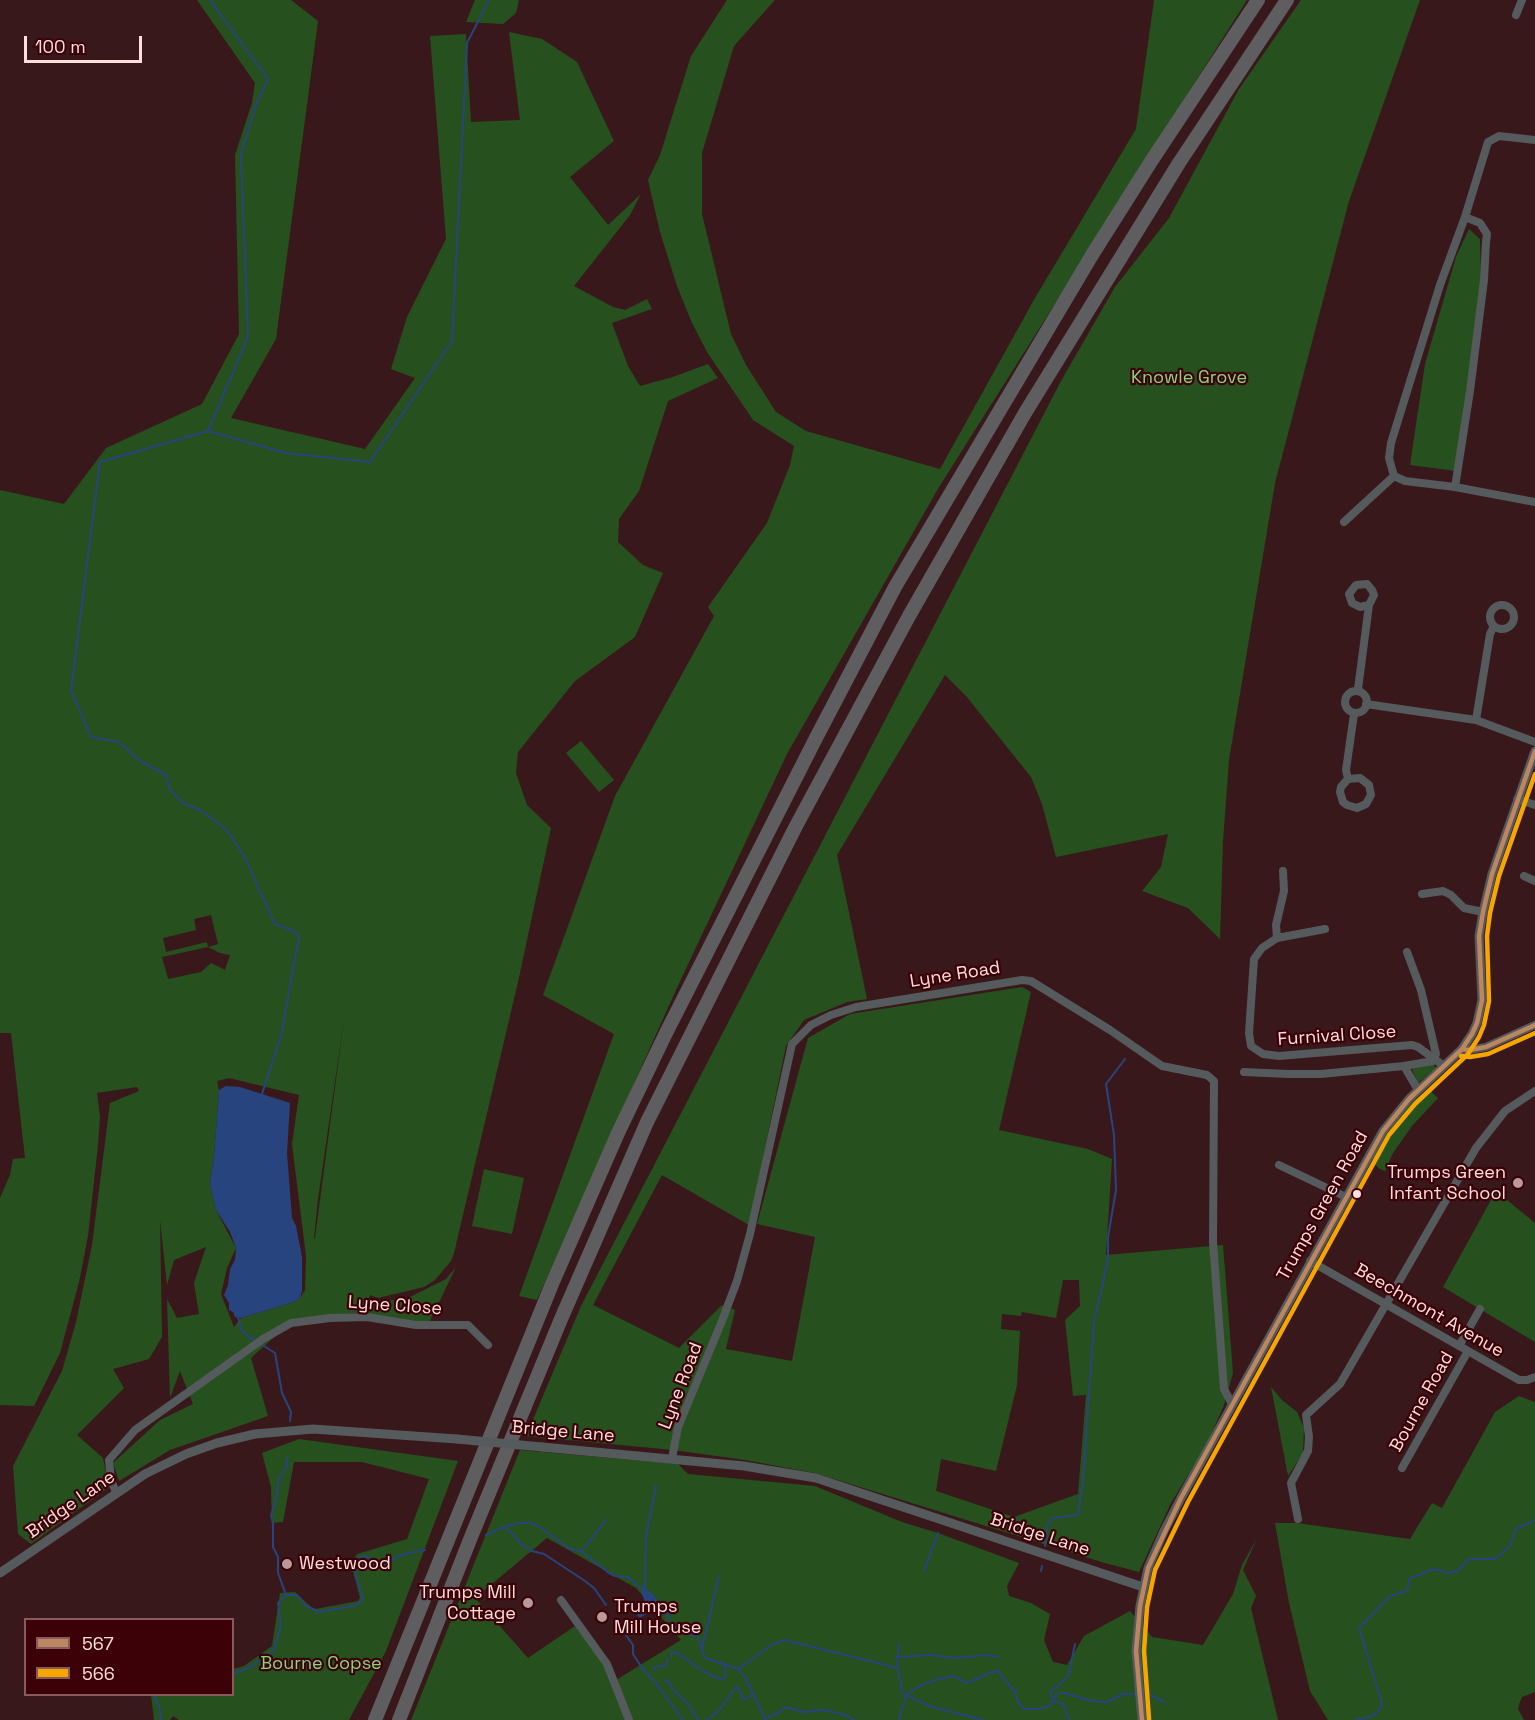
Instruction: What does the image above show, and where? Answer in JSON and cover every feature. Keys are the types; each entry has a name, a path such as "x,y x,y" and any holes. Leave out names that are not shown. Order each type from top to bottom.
{"highway":[{"path":"375,1720 384,1703 479,1460 618,1133 805,758 895,587 952,488 1098,244 1258,0"},
{"path":"399,1720 561,1319 642,1133 796,826 909,616 1025,413 1179,163 1287,0"}],"street":[{"path":"1516,15 1522,0"},
{"path":"1394,476 1389,458 1391,443 1440,285 1465,217 1488,142 1496,136 1535,140"},
{"path":"1455,487 1470,391 1484,280 1486,242 1486,234 1480,223 1465,217"},
{"path":"1394,476 1405,481 1455,487 1535,502"},
{"path":"1344,522 1394,476"},
{"path":"1358,689 1369,605"},
{"path":"1476,720 1490,634 1494,626"},
{"path":"1354,714 1362,711 1366,704 1365,694 1358,689"},
{"path":"1354,714 1349,711 1346,700 1349,693 1358,689"},
{"path":"1366,704 1476,720 1535,742"},
{"path":"1347,779 1360,778 1370,785 1369,800 1362,807 1347,805 1341,797 1341,787 1347,779 1346,770 1354,714"},
{"name":"Trumps Green Road","path":"1142,1720 1136,1651 1143,1587 1148,1568 1164,1531 1232,1404 1383,1131 1400,1108 1462,1049 1477,1023 1482,1000 1479,936 1483,912 1492,874 1535,751"},
{"path":"1517,799 1535,806"},
{"path":"1283,871 1284,891 1276,925 1277,938 1325,929"},
{"path":"1524,876 1535,881"},
{"path":"1422,894 1443,891 1451,895 1464,908 1483,912"},
{"name":"Furnival Close","path":"1277,938 1262,948 1254,959 1249,1034 1251,1046 1270,1056 1279,1056 1412,1045 1444,1066"},
{"path":"1244,1072 1298,1075 1404,1066 1435,1060 1436,1054 1421,990 1407,952"},
{"name":"Lyne Road","path":"672,1458 678,1426 722,1321 745,1253 792,1044 811,1025 856,1007 1022,980 1031,981 1110,1030 1162,1066 1206,1075 1214,1081 1213,1242 1224,1389 1232,1404"},
{"path":"1462,1049 1486,1047 1535,1025"},
{"path":"1404,1066 1418,1090"},
{"path":"1298,1519 1291,1483 1308,1450 1306,1415 1340,1384 1476,1148 1505,1111 1535,1091"},
{"path":"1279,1165 1346,1197"},
{"name":"Beechmont Avenue","path":"1310,1262 1519,1380 1535,1377"},
{"path":"1459,1346 1480,1309"},
{"name":"Lyne Close","path":"116,1492 111,1480 109,1460 135,1430 260,1342 291,1323 330,1318 367,1317 416,1325 468,1325 488,1346"},
{"name":"Bourne Road","path":"1402,1468 1468,1351"},
{"name":"Bridge Lane","path":"0,1572 116,1492 145,1474 186,1454 217,1443 255,1434 313,1429 672,1458 744,1466 816,1478 1143,1587"},
{"path":"561,1600 607,1664 629,1720"}],"green space":[{"path":"197,0 291,0 318,21 276,339 231,418 365,449 415,378 391,369 407,317 446,239 430,36 466,34 471,122 520,120 509,32 542,39 577,62 614,141 570,177 608,225 641,194 630,215 574,286 613,307 625,310 647,299 652,309 612,323 628,366 640,386 708,364 718,378 668,401 639,491 619,519 618,542 643,565 663,573 635,637 575,681 518,752 516,773 527,805 551,828 518,982 451,1261 435,1280 424,1287 378,1298 370,1295 365,1312 294,1319 251,1358 268,1416 170,1450 119,1481 113,1463 160,1420 193,1404 180,1371 170,1398 167,1299 177,1318 199,1314 194,1283 206,1247 174,1260 167,1285 160,1220 162,1337 149,1359 113,1369 124,1388 77,1435 103,1458 109,1487 31,1544 18,1534 13,1466 62,1371 76,1322 92,1245 110,1103 139,1091 137,1087 97,1093 100,1117 88,1236 79,1282 60,1353 34,1406 0,1405 0,1198 10,1175 13,1159 25,1158 11,1033 0,1033 0,490 64,504 106,448 202,404 239,334 235,155 252,103 255,83","holes":["211,915 218,944 208,947 207,942 166,952 163,938 196,930 194,919","208,947 230,955 225,970 211,963 201,972 168,979 162,957","344,1019 314,1238 318,1199","229,1078 299,1095 292,1144 306,1256 305,1290 294,1302 241,1318 234,1327 221,1294 227,1268 236,1248 216,1210 210,1184 219,1090 217,1081"]},
{"path":"475,0 519,0 516,13 503,24 466,22"},
{"path":"727,0 775,0 734,46 702,153 702,214 731,334 746,365 776,412 806,431 940,469 1035,298 1136,129 1154,0 1247,0 939,487 787,754 675,992 537,1300 519,1296 614,1034 543,995 615,796 714,616 708,607 767,523 790,465 794,446 753,420 707,352 677,286 660,232 648,180 660,155 691,56"},
{"name":"Knowle Grove","path":"1301,0 1420,0 1349,201 1275,483 1229,760 1223,841 1220,939 1188,908 1142,891 1161,867 1168,834 1056,857 1042,804 1031,777 966,696 945,675 837,855 867,999 847,1002 804,1020 786,1046 749,1225 662,1175 593,1305 679,1348 722,1305 735,1310 726,1349 792,1361 815,1237 757,1224 808,1038 850,1014 1022,987 1031,992 999,1130 1088,1149 1112,1159 1106,1255 1223,1245 1233,1373 1224,1405 1207,1444 1171,1503 1139,1572 815,1473 673,1450 526,1436 581,1306 1061,381 1115,287 1169,218 1239,89","holes":["1063,1280 1079,1280 1080,1306 1065,1320 1073,1396 1086,1395 1078,1494 1014,1517 936,1491 941,1459 996,1471 1017,1385 1020,1331 1001,1329 1002,1314 1021,1316 1022,1312 1056,1318"]},
{"path":"1469,229 1480,239 1481,281 1456,471 1410,465 1425,364 1456,257"},
{"path":"581,741 614,780 599,792 566,753"},
{"path":"1433,1064 1436,1068 1418,1083 1412,1069"},
{"path":"1428,1089 1438,1098 1412,1126 1393,1153 1385,1171 1380,1169 1374,1164 1372,1156 1404,1109"},
{"path":"484,1169 524,1178 512,1234 472,1226"},
{"path":"1496,1191 1535,1223 1535,1342 1443,1287"},
{"path":"456,1267 429,1323 368,1314 372,1302 406,1299 446,1279"},
{"path":"1271,1387 1297,1412 1304,1428 1303,1453 1288,1476"},
{"path":"1519,1396 1535,1402 1535,1692 1522,1697 1519,1704 1518,1709 1524,1720 1328,1720 1310,1691 1289,1603 1275,1523 1297,1523 1410,1539 1432,1503 1442,1508 1495,1412"},
{"name":"Bourne Copse","path":"299,1439 458,1461 386,1651 349,1720 179,1720 173,1716 170,1720 154,1720 151,1696 234,1696 234,1669 244,1666 272,1646 280,1593 295,1592 316,1609 358,1601 360,1598 353,1571 354,1559 357,1554 407,1539 429,1479 362,1462 294,1462 283,1522 272,1523 271,1487 262,1453"},
{"path":"520,1450 678,1464 688,1474 815,1486 902,1522 1019,1563 1007,1586 1009,1596 1031,1603 1050,1614 1044,1640 1053,1662 1067,1665 1084,1636 1130,1611 1152,1637 1203,1645 1233,1594 1242,1565 1257,1538 1243,1570 1256,1596 1251,1608 1278,1720 411,1720","holes":["547,1538 636,1588 681,1640 616,1680 575,1626 528,1658 475,1598"]}],"water":[{"path":"226,1086 240,1087 290,1103 287,1153 292,1218 296,1226 302,1257 300,1298 294,1302 241,1318 235,1317 229,1310 229,1303 224,1295 230,1269 235,1260 236,1248 230,1232 216,1210 210,1184 219,1090"},
{"path":"646,1588 657,1599 655,1604 668,1610 671,1621 678,1627 694,1633 693,1637 676,1630 664,1612 655,1608 640,1618 637,1615 645,1602 641,1591"}],"waterway":[{"path":"208,431 248,337 241,155 256,105 268,79 210,0"},
{"path":"262,1094 281,1036 299,937 294,931 275,924 244,856 227,830 200,810 183,803 170,790 166,775 140,761 119,742 91,737 71,690 100,462 208,431 286,453 370,462 452,341 467,43 489,0"},
{"path":"1045,1546 1047,1526 1052,1518 1078,1515 1083,1481 1094,1321 1108,1257 1108,1237 1116,1190 1114,1135 1106,1084 1125,1059"},
{"path":"238,1317 241,1329 250,1338 257,1340"},
{"path":"261,1344 275,1353 282,1393 291,1412 290,1421"},
{"path":"286,1595 278,1573 278,1557 273,1547 271,1515 279,1478 287,1466 287,1458"},
{"path":"642,1588 645,1586 646,1536 656,1485"},
{"path":"582,1551 606,1520"},
{"path":"1356,1720 1372,1716 1379,1711 1382,1704 1359,1628 1390,1596 1407,1591 1410,1578 1434,1569 1449,1573 1458,1571 1468,1559 1495,1559 1510,1546 1516,1529 1535,1520"},
{"path":"486,1535 518,1523 531,1523 568,1548 582,1552 609,1573 628,1577 645,1591"},
{"path":"504,1527 522,1545 544,1554 585,1581 594,1588 606,1605"},
{"path":"924,1571 938,1533"},
{"path":"286,1595 297,1595 306,1606 319,1612 357,1605 363,1599 355,1573 356,1560 364,1556 384,1564 403,1554 425,1550"},
{"path":"1041,1571 1042,1566"},
{"path":"702,1648 719,1576"},
{"path":"234,1673 249,1668 274,1650 281,1625 278,1603 286,1595"},
{"path":"615,1620 633,1645 633,1654 642,1668 683,1720"},
{"path":"692,1635 697,1636 705,1658 738,1669 773,1644 785,1640 898,1668 902,1692 906,1695 938,1679 953,1676 967,1683 997,1670 1016,1693 1017,1701 1024,1709 1049,1706 1056,1695 1061,1692 1092,1701 1107,1702 1123,1694 1136,1694"},
{"path":"898,1656 899,1644"},
{"path":"1054,1699 1050,1694 1068,1677 1075,1644"},
{"path":"671,1656 671,1653 676,1652 703,1671 723,1679 726,1675 724,1663"},
{"path":"898,1668 897,1657 931,1655 955,1658 986,1655 999,1657"},
{"path":"653,1670 657,1666 666,1666 668,1659"},
{"path":"738,1669 746,1679 765,1719 786,1707 803,1712 822,1710 843,1714 854,1720"},
{"path":"665,1681 668,1680 673,1690 688,1704 698,1720"},
{"path":"706,1720 718,1712 736,1687 739,1688 742,1698 746,1699 753,1694"},
{"path":"1142,1694 1149,1694 1164,1702"},
{"path":"899,1720 906,1695 932,1707 983,1720"},
{"path":"155,1696 161,1720"},
{"path":"1054,1701 1063,1704 1069,1720"}],"transit line":[{"name":"567","path":"1142,1720 1136,1651 1140,1606 1148,1568 1181,1498 1383,1131 1409,1099 1462,1049 1472,1034 1482,1000 1479,936 1483,912 1492,874 1535,751"},
{"name":"566","path":"1149,1719 1144,1651 1147,1607 1155,1570 1188,1502 1389,1135 1415,1104 1468,1054 1479,1037 1489,1001 1487,936 1490,913 1499,876 1535,774"},
{"name":"567","path":"1462,1049 1486,1047 1535,1025"},
{"name":"566","path":"1461,1056 1488,1054 1535,1033"}],"place":[{"name":"Trumps Green Infant School","path":"1518,1183"},
{"name":"Westwood","path":"287,1564"},
{"name":"Trumps Mill Cottage","path":"528,1603"},
{"name":"Trumps Mill House","path":"602,1617"}]}
